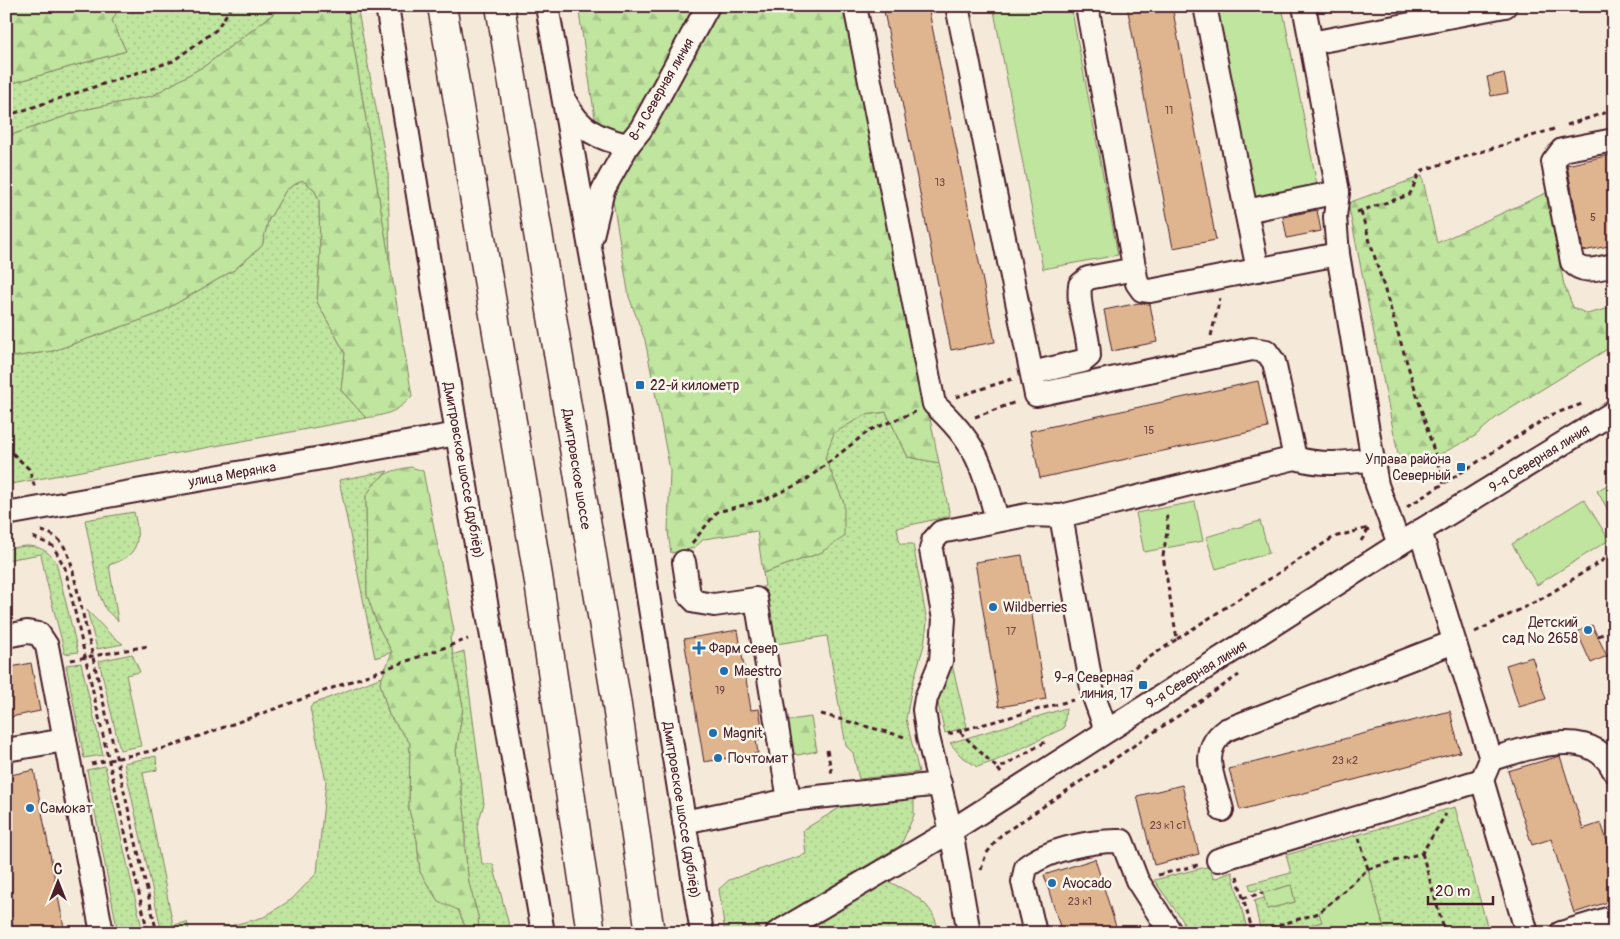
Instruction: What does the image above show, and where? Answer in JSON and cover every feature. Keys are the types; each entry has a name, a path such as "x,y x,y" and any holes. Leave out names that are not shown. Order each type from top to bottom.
{"highway":[{"path":"442,6 538,576 591,933"},
{"name":"Дмитровское шоссе","path":"500,6 616,699 650,933"}],"street":[{"name":"Дмитровское шоссе (дублёр)","path":"388,6 457,434 542,933"},
{"name":"Дмитровское шоссе (дублёр)","path":"547,6 614,383 702,933"},
{"name":"8-я Северная линия","path":"590,249 603,190 628,145 640,129 708,6"},
{"path":"855,6 934,404 955,424 980,461 997,519"},
{"path":"957,6 1034,384"},
{"path":"1087,6 1137,283 1142,290 1150,291 1338,254"},
{"path":"1206,6 1258,270"},
{"path":"1304,6 1338,192 1335,217 1338,254 1377,485 1399,544"},
{"path":"1311,43 1505,6"},
{"path":"563,96 575,119 580,123 608,141 628,145"},
{"path":"1614,140 1562,150 1554,162 1572,262 1578,269 1589,270 1614,265"},
{"path":"1246,211 1338,192"},
{"path":"1034,384 1083,362 1089,356 1079,295 1080,285 1088,278 1135,269"},
{"path":"1034,384 1252,348 1266,351 1274,362 1295,458"},
{"name":"9-я Северная линия","path":"790,929 951,831 1399,544 1614,412"},
{"name":"улица Мерянка","path":"6,514 457,434"},
{"path":"969,933 951,831 924,710 926,698 942,661 944,619 931,550 933,540 941,532 997,519 1027,515 1061,516 1295,458 1314,464 1338,464 1373,459"},
{"path":"1061,516 1093,694 1106,730"},
{"path":"1420,531 1491,759"},
{"path":"684,562 689,595 696,602 714,605 756,598 789,800"},
{"path":"6,636 27,632 39,634 47,646 102,933"},
{"path":"1222,810 1208,754 1211,744 1217,736 1226,730 1454,642"},
{"path":"6,750 65,740"},
{"path":"1225,858 1472,784 1491,759 1553,743 1570,742 1589,747 1603,757 1614,771"},
{"path":"684,822 789,800 940,784"},
{"path":"1472,784 1527,933"},
{"path":"1035,933 1023,882 1026,867 1039,856 1103,840 1122,841 1137,880 1171,933"},
{"path":"1561,933 1614,917"}],"path":[{"path":"6,116 173,61 216,30 232,6"},
{"path":"1350,213 1361,212 1409,195 1417,176 1423,170 1614,110"},
{"path":"1361,212 1444,484"},
{"path":"684,562 686,550 717,512 764,500 806,480 870,430 934,404 1034,384"},
{"path":"955,424 1034,384"},
{"path":"1177,639 1334,537 1368,528 1390,518 1551,415 1584,403"},
{"path":"6,447 29,469 36,492"},
{"path":"1358,547 1368,528"},
{"path":"36,530 49,533 60,540 66,548 94,656 157,933"},
{"path":"33,537 53,546 65,568 148,933"},
{"path":"1454,642 1543,598 1608,557 1614,556"},
{"path":"1598,636 1614,630"},
{"path":"71,768 169,747 468,639"},
{"path":"51,664 148,646"},
{"path":"1607,656 1614,653"},
{"path":"981,878 986,854 1001,834 1245,671"},
{"path":"821,714 913,739"},
{"path":"960,732 998,769"},
{"path":"1137,880 1225,858 1243,898 1253,933 1320,913 1368,869 1422,853 1472,784"},
{"path":"1354,820 1368,869"},
{"path":"1422,853 1445,933"},
{"path":"1243,898 1263,893"}],"green space":[{"path":"6,6 120,6 112,21 126,51 6,85"},
{"path":"120,6 279,6 272,15 206,65 152,96 83,110 6,137 6,85 126,51 112,21"},
{"path":"279,6 347,6 412,396 402,406 391,412 366,418 341,390 345,353 317,302 320,254 319,200 314,189 302,180 286,190 268,221 262,246 234,270 158,314 53,351 6,358 6,137 83,110 152,96 206,65 272,15"},
{"path":"347,6 357,6 388,172 390,265"},
{"path":"578,6 847,6 939,463 908,457 886,412 865,415 834,433 825,458 844,503 844,537 820,553 763,573 757,531 704,539 694,548 671,553 668,532 670,470 645,340 629,297 613,201 619,171 603,129 595,118"},
{"path":"993,6 1071,6 1118,255 1043,269"},
{"path":"1215,6 1282,6 1318,190 1254,203"},
{"path":"1422,176 1437,243 1546,193 1564,285 1573,307 1587,314 1614,307 1614,345 1497,417 1475,436 1418,466 1398,454 1348,203"},
{"path":"302,180 314,189 319,200 320,254 317,302 345,353 341,390 366,418 6,485 6,358 53,351 158,314 234,270 262,246 268,221 286,190"},
{"path":"886,412 908,457 939,463 950,516 897,528 900,544 913,544 927,622 924,645 912,686 906,719 919,772 859,779 853,753 846,746 827,636 770,645 762,587 765,586 763,573 820,553 844,503 825,458 833,433 865,415"},
{"path":"411,467 423,471 454,631 450,638 463,707 456,751 465,817 465,850 469,883 478,916 479,933 468,933 458,910 438,901 420,872 417,840 409,810 410,743 389,715 380,683 392,652 377,624 367,595 366,496 375,483 384,475"},
{"path":"388,471 374,484 366,496 367,595 377,624 392,652 375,658 339,480"},
{"path":"1614,481 1614,520 1597,491"},
{"path":"1584,499 1609,540 1537,585 1512,544"},
{"path":"1195,502 1203,541 1144,552 1136,513"},
{"path":"134,512 137,531 135,546 127,557 109,565 118,621 106,610 100,596 85,520"},
{"path":"1260,521 1269,553 1216,569 1206,537"},
{"path":"25,546 43,550 50,554 56,562 78,652 65,654 41,554 6,560 6,549"},
{"path":"87,610 110,634 123,644 97,649"},
{"path":"464,651 484,804 477,826 482,864 493,864 511,933 479,933 478,916 469,884 465,850 465,817 456,751 463,707 452,655"},
{"path":"949,652 967,727 945,733 937,700"},
{"path":"132,654 140,672 126,675 141,746 120,750 99,661"},
{"path":"81,663 103,755 84,758 66,665"},
{"path":"382,677 380,683 389,715 410,743 409,810 417,840 420,872 438,901 458,909 468,933 223,933 222,928 264,917 292,899 317,873 326,781 310,708 313,704"},
{"path":"1066,708 1064,728 995,761 977,767 960,755 950,743"},
{"path":"811,717 817,751 798,755 789,751 783,721"},
{"path":"156,756 157,770 143,773 173,925 187,922 190,933 162,933 124,763"},
{"path":"105,766 143,933 118,933 87,770"},
{"path":"914,799 914,815 901,845 753,933 725,933 719,889 729,880 806,854 803,830 846,804"},
{"path":"1455,807 1489,933 1385,933 1368,869 1322,922 1284,933 1261,933 1254,901 1264,898 1267,909 1295,902 1291,885 1263,893 1261,889 1251,891 1249,884 1291,873 1286,855"},
{"path":"1210,866 1213,879 1232,872 1246,925 1243,933 1186,933 1183,921 1154,880"},
{"path":"1368,869 1385,933 1284,933 1322,922 1319,913"},
{"path":"888,881 914,895 927,906 936,922 939,933 808,933 808,930"},
{"path":"1291,885 1295,902 1267,909 1263,893"}],"building":[{"path":"883,6 928,6 995,342 951,350"},
{"path":"1127,6 1172,6 1216,240 1173,248"},
{"path":"1504,73 1508,93 1491,96 1487,77"},
{"path":"1614,154 1614,245 1583,251 1567,165"},
{"path":"1317,210 1321,231 1287,238 1283,217"},
{"path":"1139,303 1150,304 1157,342 1112,351 1104,310"},
{"path":"1258,381 1268,428 1040,478 1030,431"},
{"path":"1022,555 1046,699 999,707 975,562"},
{"path":"1592,625 1607,656 1591,663 1577,632"},
{"path":"738,630 751,710 759,709 764,738 756,740 758,753 704,762 684,639"},
{"path":"1532,657 1546,699 1519,707 1506,665"},
{"path":"31,663 40,711 6,718 6,668"},
{"path":"1450,711 1460,752 1240,810 1229,769"},
{"path":"1560,756 1583,829 1601,823 1614,861 1614,900 1574,913 1551,839 1532,845 1508,771"},
{"path":"34,770 65,933 14,933 7,895 6,776"},
{"path":"1182,785 1199,854 1154,865 1137,796"},
{"path":"1095,859 1118,933 1062,933 1044,875"}],"place":[{"name":"22-й километр","path":"640,385"},
{"name":"Управа района Северный","path":"1461,467"},
{"name":"Wildberries","path":"993,607"},
{"name":"Детский сад № 2658","path":"1588,630"},
{"name":"Фарм север","path":"699,648"},
{"name":"Maestro","path":"724,671"},
{"name":"9-я Северная линия, 17","path":"1143,685"},
{"name":"Magnit","path":"713,733"},
{"name":"Почтомат","path":"718,758"},
{"name":"Самокат","path":"30,808"},
{"name":"Avocado","path":"1052,883"}]}
